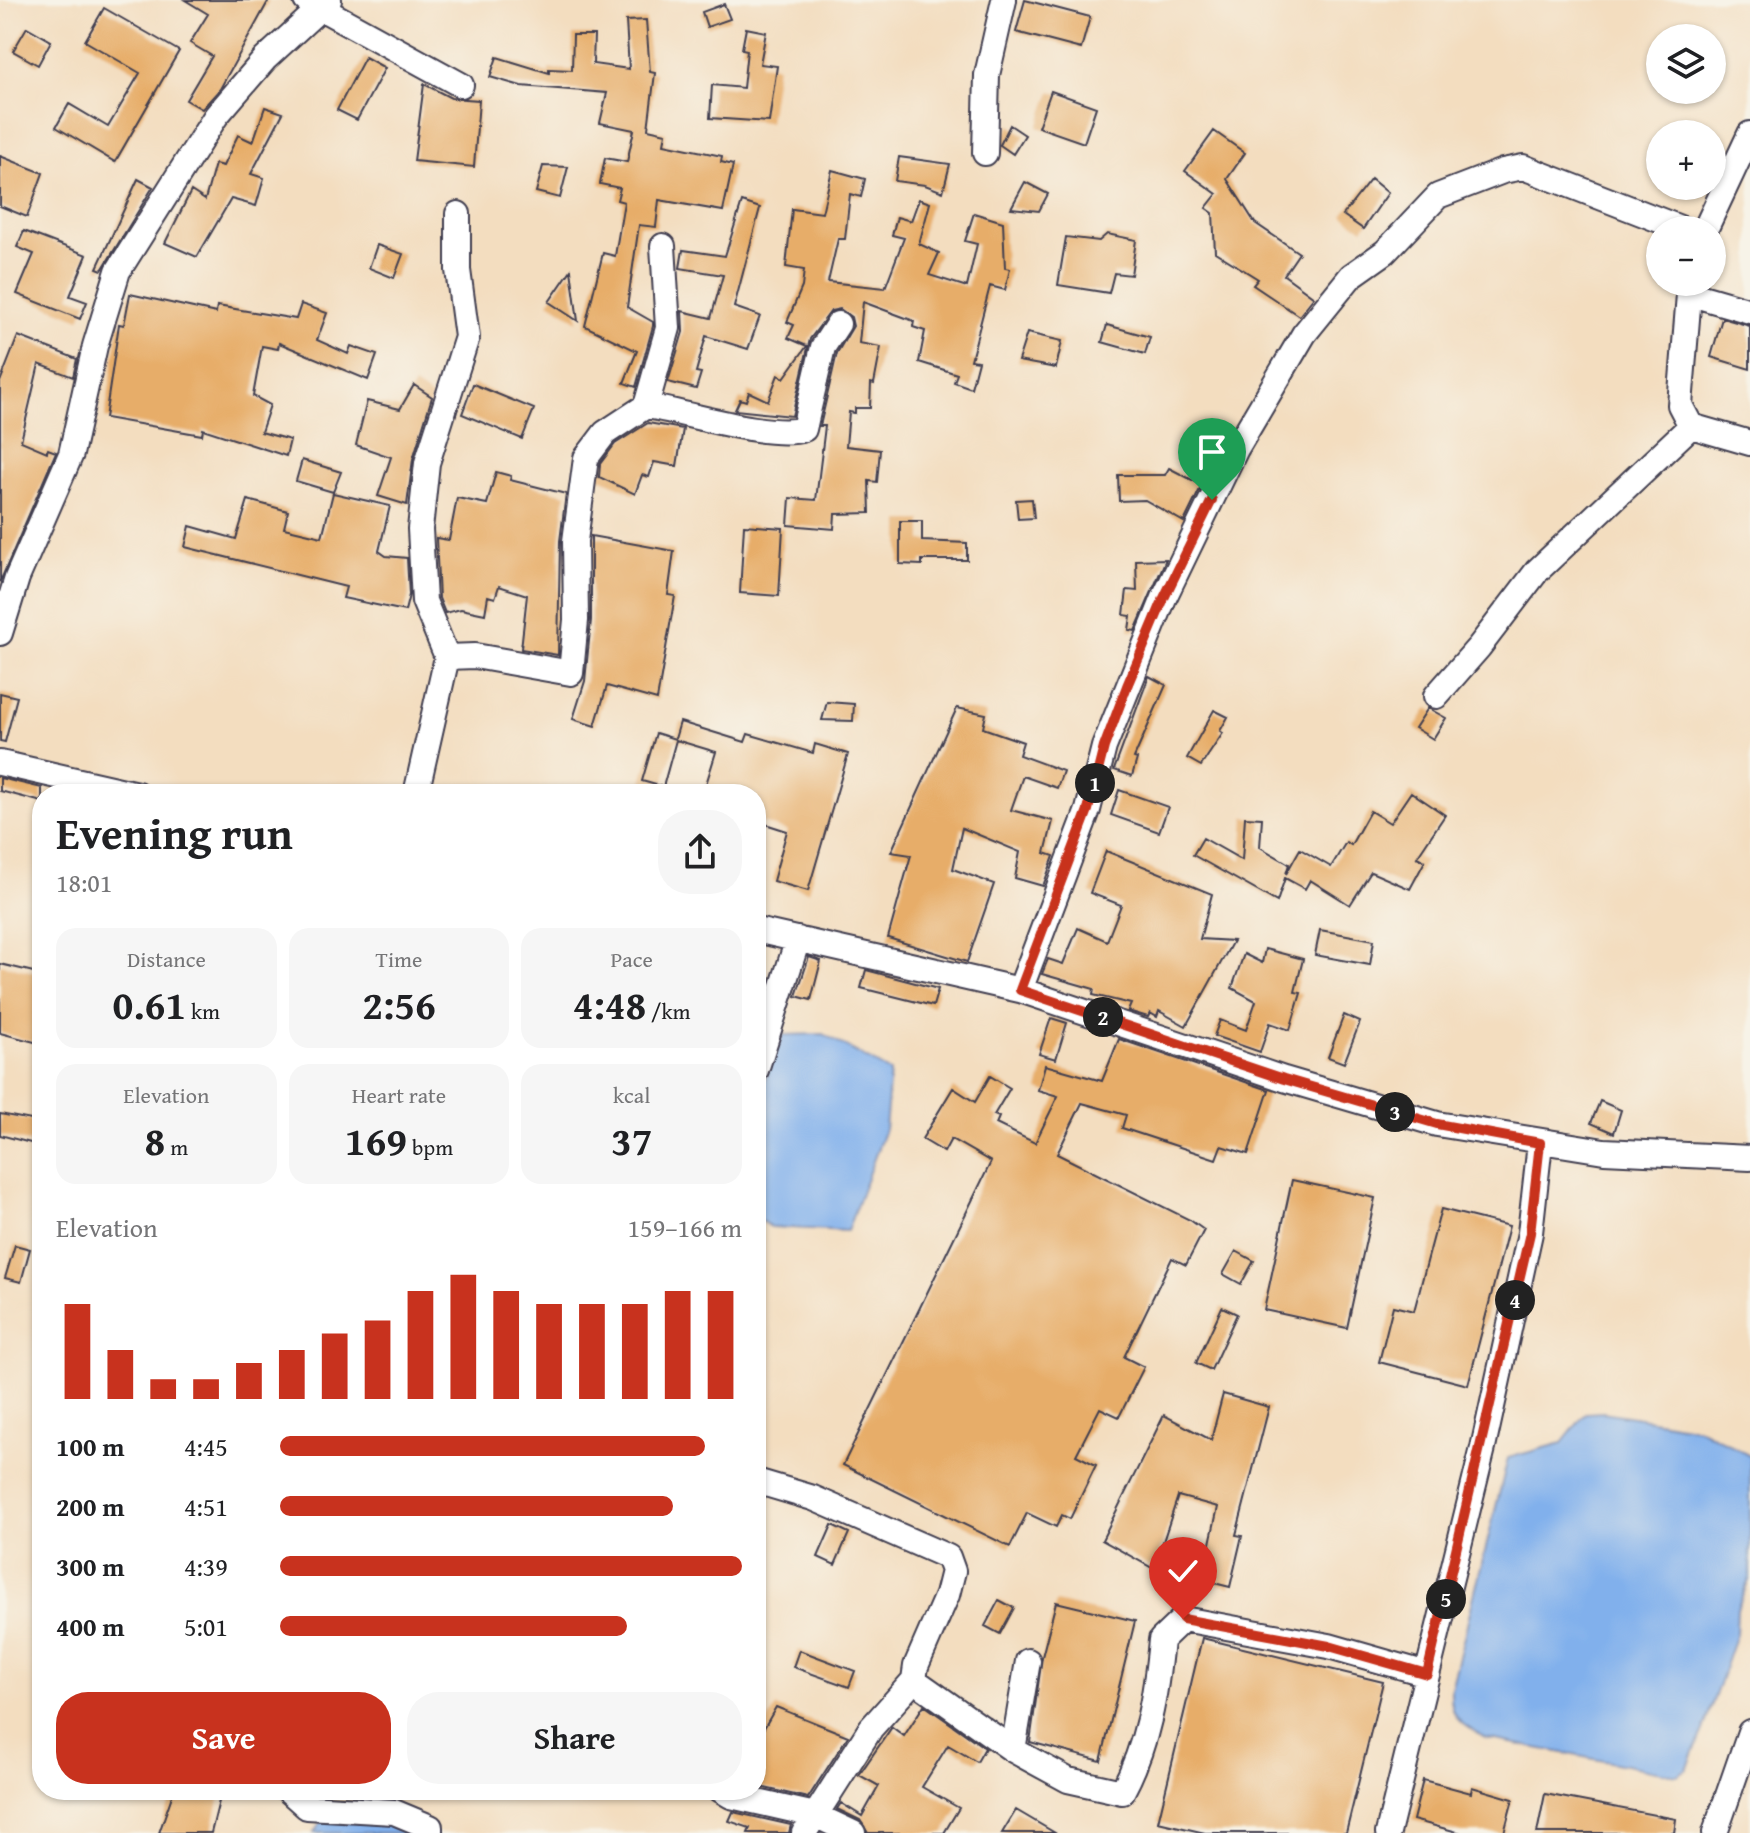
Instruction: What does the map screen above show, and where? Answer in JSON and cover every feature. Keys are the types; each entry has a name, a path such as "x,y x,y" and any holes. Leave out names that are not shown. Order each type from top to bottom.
{"street":[{"path":"985,153 987,75 1004,0"},
{"path":"0,633 17,578 71,454 95,346 118,271 216,116 319,3 461,85"},
{"path":"1713,216 1743,166 1750,134"},
{"path":"1020,990 1088,810 1104,747 1164,598 1236,449 1304,334 1351,276 1385,252 1438,196 1503,171 1523,167 1649,216"},
{"path":"418,784 447,657 424,601 420,529 427,463 467,337 458,270 458,214"},
{"path":"447,657 475,656 571,673 576,620 575,541 586,458 605,433 646,406 668,328 663,246"},
{"path":"1688,296 1680,405 1691,426 1750,443"},
{"path":"1712,296 1750,311"},
{"path":"646,406 791,433 804,429 823,347 838,324"},
{"path":"1436,696 1479,647 1537,571 1691,426"},
{"path":"0,763 93,784"},
{"path":"766,932 1020,990 1299,1084 1437,1124 1604,1151 1750,1158"},
{"path":"766,1039 798,939"},
{"path":"1388,1833 1530,1233 1540,1143"},
{"path":"766,1484 813,1498 948,1557 953,1571 947,1595 916,1666 914,1680 871,1728 810,1824"},
{"path":"914,1680 1013,1750 1068,1780 1122,1792 1134,1769 1156,1696 1161,1640 1183,1619 1329,1646 1427,1674"},
{"path":"1013,1750 1028,1661"},
{"path":"1715,1833 1750,1732"},
{"path":"299,1800 307,1807 394,1812 430,1827 430,1833"},
{"path":"742,1800 810,1824 853,1833"}],"water":[{"path":"824,1034 890,1072 885,1129 847,1231 771,1227 766,1224 766,1077 783,1035"},
{"path":"1603,1412 1699,1428 1750,1456 1750,1578 1737,1609 1736,1634 1703,1731 1687,1769 1677,1775 1485,1738 1458,1720 1452,1708 1451,1689 1508,1458 1562,1443 1586,1413"},
{"path":"374,1815 413,1833 314,1833 325,1817"}],"building":[{"path":"185,0 269,0 220,89 202,109 186,100 212,56 190,43 208,14"},
{"path":"1025,0 1090,17 1081,49 1016,32"},
{"path":"724,4 730,19 707,27 702,12"},
{"path":"104,8 179,51 115,162 56,127 69,104 108,127 140,73 85,41"},
{"path":"646,20 650,72 655,73 648,129 666,133 664,144 722,156 721,162 733,165 723,211 659,200 656,227 639,225 627,307 653,322 653,326 636,387 624,383 637,351 585,326 603,253 615,256 624,202 617,200 620,188 600,184 605,158 627,162 634,130 600,123 607,93 521,86 490,77 497,57 549,73 549,69 572,70 573,35 594,35 593,64 629,69 626,21"},
{"path":"27,27 51,41 38,65 13,51"},
{"path":"746,28 766,32 760,64 777,66 769,122 710,118 712,85 743,88 747,50 742,49"},
{"path":"365,57 385,68 357,120 337,110"},
{"path":"424,84 451,98 479,100 474,167 414,161"},
{"path":"1051,91 1096,107 1084,143 1038,127"},
{"path":"265,107 283,113 251,174 264,178 256,206 231,199 197,257 165,243 191,191 205,200 215,164 223,166 238,135 253,142"},
{"path":"1010,125 1025,135 1013,154 1000,145"},
{"path":"1214,131 1245,153 1227,179 1255,223 1299,253 1284,275 1314,297 1299,316 1253,285 1258,279 1215,252 1213,213 1206,208 1217,194 1185,171"},
{"path":"0,156 43,173 27,217 0,206"},
{"path":"899,157 950,164 943,192 925,185 895,181"},
{"path":"543,166 568,167 560,198 536,192"},
{"path":"832,170 865,179 861,197 850,194 845,239 838,239 828,282 885,288 904,238 892,235 897,217 911,221 919,199 930,203 919,244 939,253 929,275 967,287 977,244 965,241 974,213 1003,222 1005,268 1010,269 1005,290 990,286 971,360 978,361 971,388 954,382 957,374 919,362 925,331 913,327 914,321 863,302 859,343 881,347 874,384 871,383 870,408 855,408 855,413 849,412 846,446 880,450 877,482 869,481 870,513 835,514 834,529 788,525 790,498 816,500 825,426 820,426 837,353 853,326 851,317 840,309 831,311 810,339 792,416 735,410 740,399 746,401 749,392 768,401 778,375 784,378 807,346 788,338 794,325 787,322 802,287 804,270 786,267 792,209 822,213"},
{"path":"138,179 153,187 102,270 97,268"},
{"path":"1371,179 1388,193 1363,229 1343,215"},
{"path":"1025,182 1048,194 1039,211 1011,208"},
{"path":"742,202 760,208 734,307 760,316 748,349 706,336 696,372 701,373 696,389 668,382 683,332 682,311 711,318 723,275 680,268 683,250 725,256"},
{"path":"24,231 87,255 70,296 87,302 80,319 17,294 34,254 17,247"},
{"path":"1107,234 1136,240 1131,275 1114,273 1109,293 1058,285 1066,237 1099,241"},
{"path":"377,245 403,254 394,278 369,268"},
{"path":"571,270 578,321 549,302"},
{"path":"130,294 216,313 217,306 296,319 301,304 327,313 317,340 348,354 351,346 377,355 368,380 279,343 278,349 262,346 253,396 270,405 261,432 290,440 286,456 203,429 202,435 105,418 119,324 124,325"},
{"path":"1722,318 1750,326 1750,369 1711,357"},
{"path":"1107,325 1150,337 1145,354 1102,342"},
{"path":"1027,333 1062,341 1056,368 1018,361"},
{"path":"18,336 77,359 73,377 39,364 21,441 47,452 48,449 56,452 0,582 0,382"},
{"path":"473,384 534,409 522,439 462,414"},
{"path":"414,385 432,397 413,459 407,505 378,496 391,457 356,445 367,401 400,409"},
{"path":"648,423 683,429 677,466 654,462 649,477 642,475 635,494 599,477 600,464 615,444"},
{"path":"302,460 341,472 333,492 296,481"},
{"path":"1169,468 1202,485 1184,522 1145,500 1119,501 1118,475 1165,475"},
{"path":"496,472 511,476 510,480 566,494 560,541 558,655 521,649 527,595 499,586 495,598 488,596 485,614 461,609 445,613 439,598 436,538 449,540 457,498 487,504"},
{"path":"333,493 390,506 379,551 386,556 407,558 409,595 405,611 343,598 346,587 185,547 190,526 236,539 248,500 288,511 284,528 322,537"},
{"path":"1032,499 1034,518 1018,519 1016,500"},
{"path":"900,521 922,521 922,541 967,543 967,560 922,560 922,565 900,564"},
{"path":"744,525 783,528 779,596 740,593"},
{"path":"591,536 674,551 668,595 675,596 657,700 607,686 595,726 573,719 585,681 591,620"},
{"path":"1166,559 1135,631 1129,630 1131,616 1124,615 1127,590 1137,591 1136,560"},
{"path":"1149,676 1166,685 1134,758 1137,759 1132,776 1114,770"},
{"path":"0,693 17,697 5,742 0,741"},
{"path":"827,702 854,704 853,721 822,720"},
{"path":"957,708 986,714 983,728 1023,742 1019,755 1063,771 1057,788 1023,776 1011,810 1053,821 1045,853 1054,856 1043,886 1015,878 1020,852 962,828 953,869 994,884 967,962 888,938 911,855 891,852"},
{"path":"1428,708 1446,718 1433,739 1415,728"},
{"path":"1214,710 1228,717 1220,731 1223,733 1201,766 1187,758"},
{"path":"680,722 745,742 748,734 813,753 815,744 848,754 808,891 773,881 787,831 766,824 766,784 706,784 716,752 676,740 664,784 642,781 656,733 675,739"},
{"path":"0,778 32,786 32,799 0,791"},
{"path":"1119,790 1168,807 1159,832 1111,815"},
{"path":"1411,792 1445,815 1417,857 1425,861 1410,889 1371,872 1350,905 1310,880 1305,889 1285,878 1277,902 1193,855 1203,838 1242,860 1245,817 1262,818 1260,847 1289,864 1286,874 1300,849 1331,867 1346,842 1351,845 1370,811 1390,823"},
{"path":"1106,851 1212,894 1200,939 1233,941 1186,1026 1159,1011 1157,1017 1150,1013 1148,1017 1128,1011 1131,1004 1093,995 1094,989 1042,974 1048,959 1063,964 1078,928 1107,941 1121,905 1090,893"},
{"path":"1320,930 1374,940 1370,965 1315,955"},
{"path":"1265,949 1303,959 1295,992 1301,993 1290,1030 1270,1023 1260,1052 1214,1036 1220,1020 1246,1030 1256,1001 1232,988 1244,954 1262,963"},
{"path":"809,957 821,961 811,1000 796,996"},
{"path":"0,964 32,972 32,1041 0,1033"},
{"path":"866,970 938,989 933,1006 861,988"},
{"path":"1344,1015 1360,1022 1344,1063 1328,1057"},
{"path":"1051,1018 1067,1023 1056,1059 1039,1054"},
{"path":"1119,1039 1269,1090 1248,1154 1221,1146 1216,1159 1122,1128 1126,1115 1082,1103 1057,1154 1190,1220 1204,1230 1186,1265 1172,1258 1124,1357 1144,1367 1119,1417 1100,1408 1076,1455 1096,1465 1070,1519 1062,1515 1056,1527 1027,1513 1010,1547 843,1465 991,1162 951,1139 944,1152 922,1139 953,1088 975,1102 990,1076 1010,1088 994,1115 999,1117 996,1124 1035,1143 1058,1096 1038,1090 1045,1065 1102,1081"},
{"path":"1600,1101 1621,1110 1614,1133 1591,1123"},
{"path":"0,1114 32,1120 32,1143 0,1135"},
{"path":"1292,1180 1375,1198 1347,1328 1264,1310"},
{"path":"1441,1209 1509,1226 1468,1385 1379,1362 1393,1306 1414,1311"},
{"path":"15,1245 30,1249 21,1282 5,1278"},
{"path":"1236,1251 1254,1261 1241,1284 1223,1274"},
{"path":"1222,1307 1237,1314 1211,1370 1196,1363"},
{"path":"1223,1394 1269,1407 1236,1535 1242,1536 1230,1587 1202,1580 1218,1507 1178,1496 1154,1569 1102,1540 1164,1415 1211,1440"},
{"path":"832,1525 849,1533 835,1565 818,1557"},
{"path":"999,1600 1014,1608 1000,1634 985,1626"},
{"path":"1056,1602 1135,1621 1101,1761 1030,1742 1042,1657"},
{"path":"1202,1638 1383,1682 1346,1833 1205,1833 1158,1822"},
{"path":"799,1650 855,1671 849,1687 793,1667"},
{"path":"924,1705 985,1748 977,1762 948,1745 922,1787 959,1808 944,1833 868,1833 860,1820 837,1809 841,1803 862,1816 879,1786 859,1775 892,1727 904,1736"},
{"path":"776,1707 848,1736 808,1798 766,1788 766,1724"},
{"path":"1423,1780 1471,1793 1472,1787 1513,1799 1504,1833 1461,1833 1413,1820"},
{"path":"1545,1794 1676,1819 1674,1833 1537,1833"},
{"path":"171,1800 219,1800 211,1833 159,1833"},
{"path":"1016,1810 1055,1833 1002,1833"},
{"path":"733,1812 791,1825 789,1833 748,1833 750,1828 729,1821"}],"route":[{"path":"1183,1619 1329,1646 1427,1674 1483,1448 1530,1233 1540,1143 1437,1124 1284,1079 1020,990 1088,810 1104,747 1127,686 1164,598 1212,500"}]}
